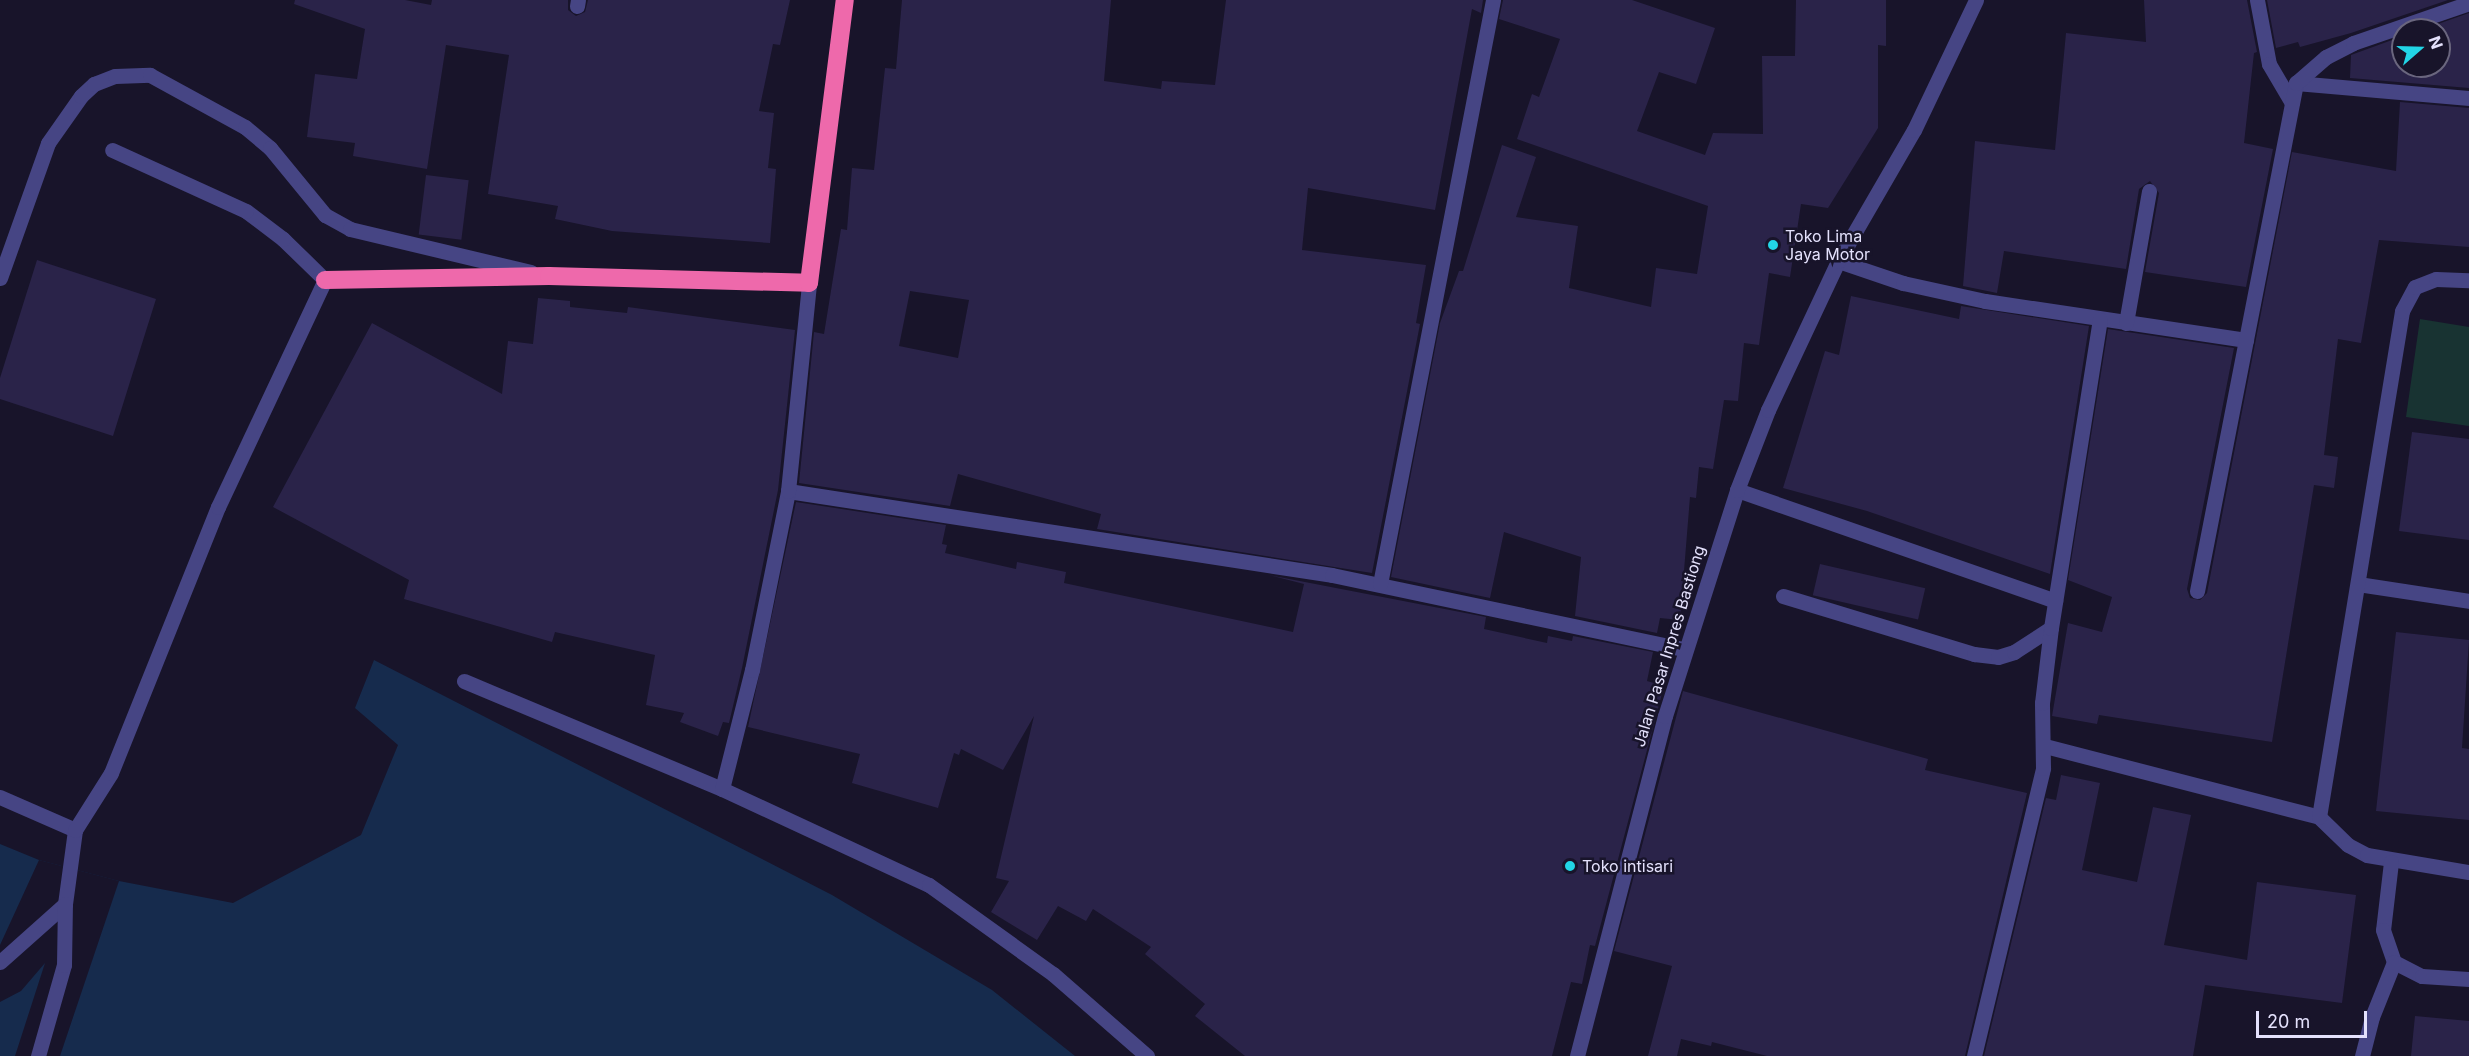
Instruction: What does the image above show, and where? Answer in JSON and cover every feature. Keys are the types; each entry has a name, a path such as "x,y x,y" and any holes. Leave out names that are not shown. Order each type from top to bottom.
{"highway":[{"path":"325,280 549,276 808,283 845,0"}],"street":[{"path":"1380,584 1493,0"},
{"name":"Jalan Pasar Inpres Bastiong","path":"1577,1056 1684,649 1737,490 1768,410 1838,261 1914,130 1976,0"},
{"path":"2257,0 2269,64 2292,103"},
{"path":"2197,591 2296,83 2326,57 2353,43 2469,3"},
{"path":"0,278 48,143 81,96 94,84 115,76 150,75 245,127 270,148 325,215 350,229 549,276"},
{"path":"2296,83 2469,98"},
{"path":"38,1056 64,965 65,904 75,830 111,773 218,507 325,280 283,239 246,211 112,150"},
{"path":"2126,323 2148,191"},
{"path":"1838,261 1903,283 2100,320 2246,340"},
{"path":"2319,817 2402,311 2415,287 2436,279 2469,280"},
{"path":"722,789 772,578 788,491 808,283"},
{"path":"1974,1056 2043,768 2042,703 2051,628 2100,320"},
{"path":"1737,490 2055,601"},
{"path":"788,491 1380,584 1507,613 1684,649"},
{"path":"2358,584 2469,601"},
{"path":"1783,596 1974,654 1998,657 2014,652 2051,628"},
{"path":"464,681 722,789 930,885 1053,974 1147,1056"},
{"path":"2044,746 2273,807 2319,817 2348,845 2391,862 2469,872"},
{"path":"0,797 75,830"},
{"path":"2362,1056 2372,1017 2394,962 2383,930 2391,862"},
{"path":"0,962 65,904"},
{"path":"2394,962 2422,976 2469,979"}],"green space":[{"path":"2420,319 2469,327 2469,426 2406,417"}],"water":[{"path":"374,660 832,895 992,990 1075,1056 0,1056 0,844 39,860 119,881 233,903 361,835 398,745 355,708"}],"pier":[{"path":"39,860 119,881 60,1056 15,1056 45,963 21,991 0,1002 0,945"}],"building":[{"path":"295,0 405,0 431,5 432,0 568,0 568,10 576,16 585,12 588,0 790,0 780,45 773,44 759,111 774,113 768,168 776,169 770,243 612,231 555,219 558,206 488,194 509,55 446,45 427,169 353,156 355,143 307,137 315,74 357,79 365,29 294,4"},
{"path":"902,0 1111,0 1104,81 1161,89 1162,81 1215,85 1226,0 1483,0 1481,13 1472,9 1435,210 1308,188 1302,250 1426,265 1416,323 1420,324 1372,573 1097,529 1101,514 958,474 950,506 799,483 814,332 824,334 841,229 847,230 852,168 874,170 885,68 896,69","holes":["910,291 969,300 958,358 899,346"]},
{"path":"1503,0 1632,0 1715,28 1696,84 1659,72 1637,131 1705,155 1713,133 1763,134 1762,56 1795,56 1796,0 1886,0 1886,46 1878,45 1878,128 1828,208 1801,204 1790,277 1769,273 1759,345 1744,343 1738,401 1724,400 1713,469 1699,467 1696,498 1690,497 1680,620 1660,618 1657,633 1575,616 1581,557 1504,532 1490,598 1391,577 1440,323 1459,271 1463,271 1502,145 1536,157 1516,217 1578,226 1569,288 1651,307 1656,268 1697,274 1708,206 1517,139 1532,94 1539,97 1560,39 1499,19"},
{"path":"2144,0 2247,0 2257,52 2254,53 2244,143 2273,149 2246,287 2145,272 2159,193 2150,181 2139,189 2126,269 2004,251 1997,293 1963,286 1975,141 2055,150 2066,33 2146,42"},
{"path":"2267,0 2448,0 2351,33 2300,47 2298,42 2276,48"},
{"path":"2469,13 2469,88 2350,78 2351,55 2391,40 2391,78 2451,78 2451,19"},
{"path":"2400,102 2469,108 2469,247 2379,240 2361,343 2338,339 2324,455 2338,457 2334,488 2314,485 2272,742 2099,715 2097,724 2052,716 2068,623 2102,632 2112,597 2068,580 2108,329 2234,348 2187,589 2190,598 2200,600 2207,593 2292,152 2396,171"},
{"path":"426,175 469,180 461,240 419,235"},
{"path":"37,260 156,299 113,436 0,399 0,378"},
{"path":"1851,296 1959,319 1961,306 2089,326 2050,574 1867,511 1783,488 1825,351 1839,355"},
{"path":"538,298 570,301 570,307 627,313 628,307 795,330 778,490 729,723 723,722 718,736 680,722 684,713 646,705 655,655 555,632 552,642 404,599 409,580 273,507 372,323 502,394 508,341 533,344"},
{"path":"2412,432 2469,439 2469,540 2399,531"},
{"path":"796,502 946,525 942,544 947,545 945,553 1016,569 1017,562 1066,572 1064,583 1293,632 1304,584 1269,575 1486,617 1484,629 1547,643 1548,636 1572,641 1573,636 1653,652 1647,681 1664,686 1595,946 1590,945 1582,984 1571,982 1552,1056 1245,1056 1195,1016 1205,1004 1145,954 1151,947 1093,909 1086,921 1058,906 1037,940 991,912 1009,881 996,878 1034,716 1003,770 961,749 959,755 954,753 938,808 852,783 860,754 748,727"},
{"path":"1820,564 1925,588 1918,619 1813,595"},
{"path":"2396,632 2469,640 2462,748 2469,749 2469,820 2376,811"},
{"path":"1683,691 1928,759 1925,770 2027,793 1965,1056 1767,1056 1712,1042 1711,1046 1681,1039 1677,1056 1648,1056 1672,966 1614,951"},
{"path":"2061,775 2100,783 2082,870 2137,882 2153,807 2191,815 2164,945 2247,960 2257,882 2356,895 2342,1003 2205,985 2193,1056 1984,1056 2046,798 2056,800"},
{"path":"2415,1016 2469,1021 2469,1056 2411,1056"}],"place":[{"name":"Toko Lima Jaya Motor","path":"1773,245"},
{"name":"Toko intisari","path":"1570,866"}]}
